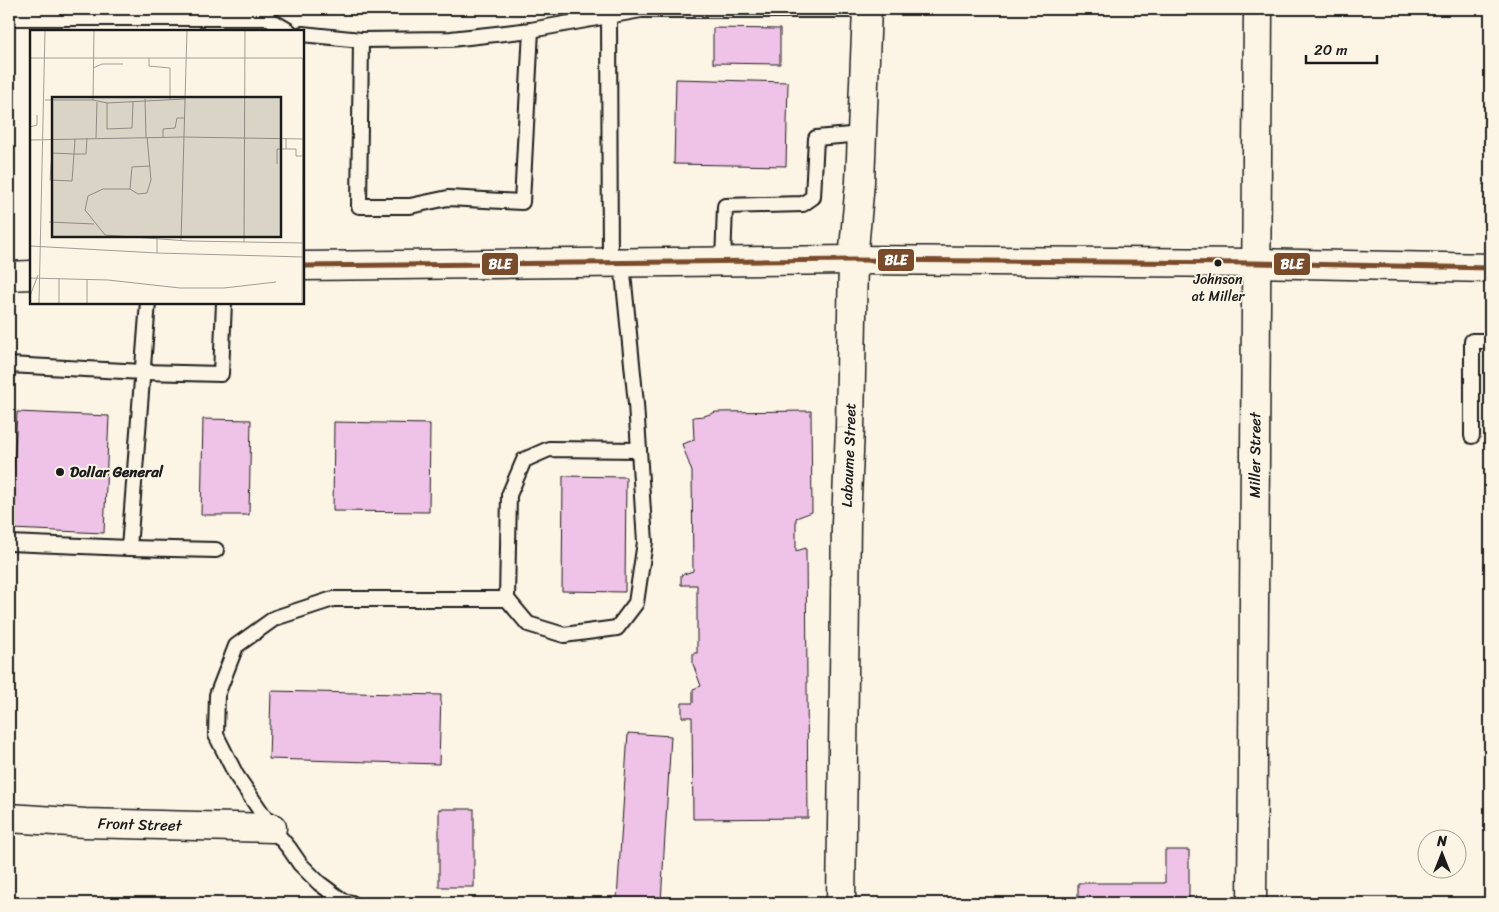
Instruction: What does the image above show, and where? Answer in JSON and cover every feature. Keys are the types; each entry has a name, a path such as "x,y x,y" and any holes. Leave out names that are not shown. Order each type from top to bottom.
{"street":[{"name":"Miller Street","path":"1252,903 1258,9"},
{"name":"Labaume Street","path":"841,903 846,523 853,260 860,182 867,10"},
{"path":"304,266 853,260 1256,263 1490,268"},
{"path":"9,276 30,275"},
{"name":"Front Street","path":"9,818 85,823 272,828"}],"lane":[{"path":"304,34 361,40 451,39 531,30 626,11 867,10"},
{"path":"9,18 268,14 288,30"},
{"path":"609,15 616,263 636,404 639,450 645,542 636,603 616,628 564,635 528,624 506,599 509,495 524,460 549,449 639,450"},
{"path":"361,40 359,206 410,206 448,198 522,202 531,30"},
{"path":"723,262 725,206 803,204 813,197 816,138 862,134"},
{"path":"129,548 148,304"},
{"path":"9,365 221,374 224,304"},
{"path":"1472,436 1472,341 1490,341"},
{"path":"9,543 216,550"},
{"path":"352,903 344,901 319,883 300,864 290,848 272,828 236,774 216,735 217,695 236,646 275,618 333,599 506,599"}],"shaded area":[{"path":"9,897 90,903 9,903"}],"building":[{"path":"713,28 780,29 780,64 713,63"},
{"path":"676,79 788,82 786,166 674,164"},
{"path":"811,411 812,512 796,518 796,551 806,548 808,818 693,819 692,717 682,717 682,703 693,703 693,689 701,686 693,664 693,653 697,653 697,585 681,585 681,575 693,571 692,472 682,444 694,440 693,417 716,412"},
{"name":"Dollar General","path":"17,412 109,416 104,533 11,529"},
{"path":"203,419 251,420 249,515 201,515"},
{"path":"334,422 430,424 429,512 333,511"},
{"path":"563,476 626,477 625,592 562,591"},
{"path":"271,691 441,695 439,764 269,759"},
{"path":"628,733 671,736 661,902 617,899"},
{"path":"439,809 474,809 474,887 439,887"},
{"path":"1165,850 1189,850 1189,903 1078,903 1078,883 1165,883"}],"transit line":[{"name":"BLE","path":"304,266 853,260 1256,263 1490,268"}],"place":[{"name":"Johnson at Miller","path":"1218,263"},
{"name":"Dollar General","path":"60,472"}]}
